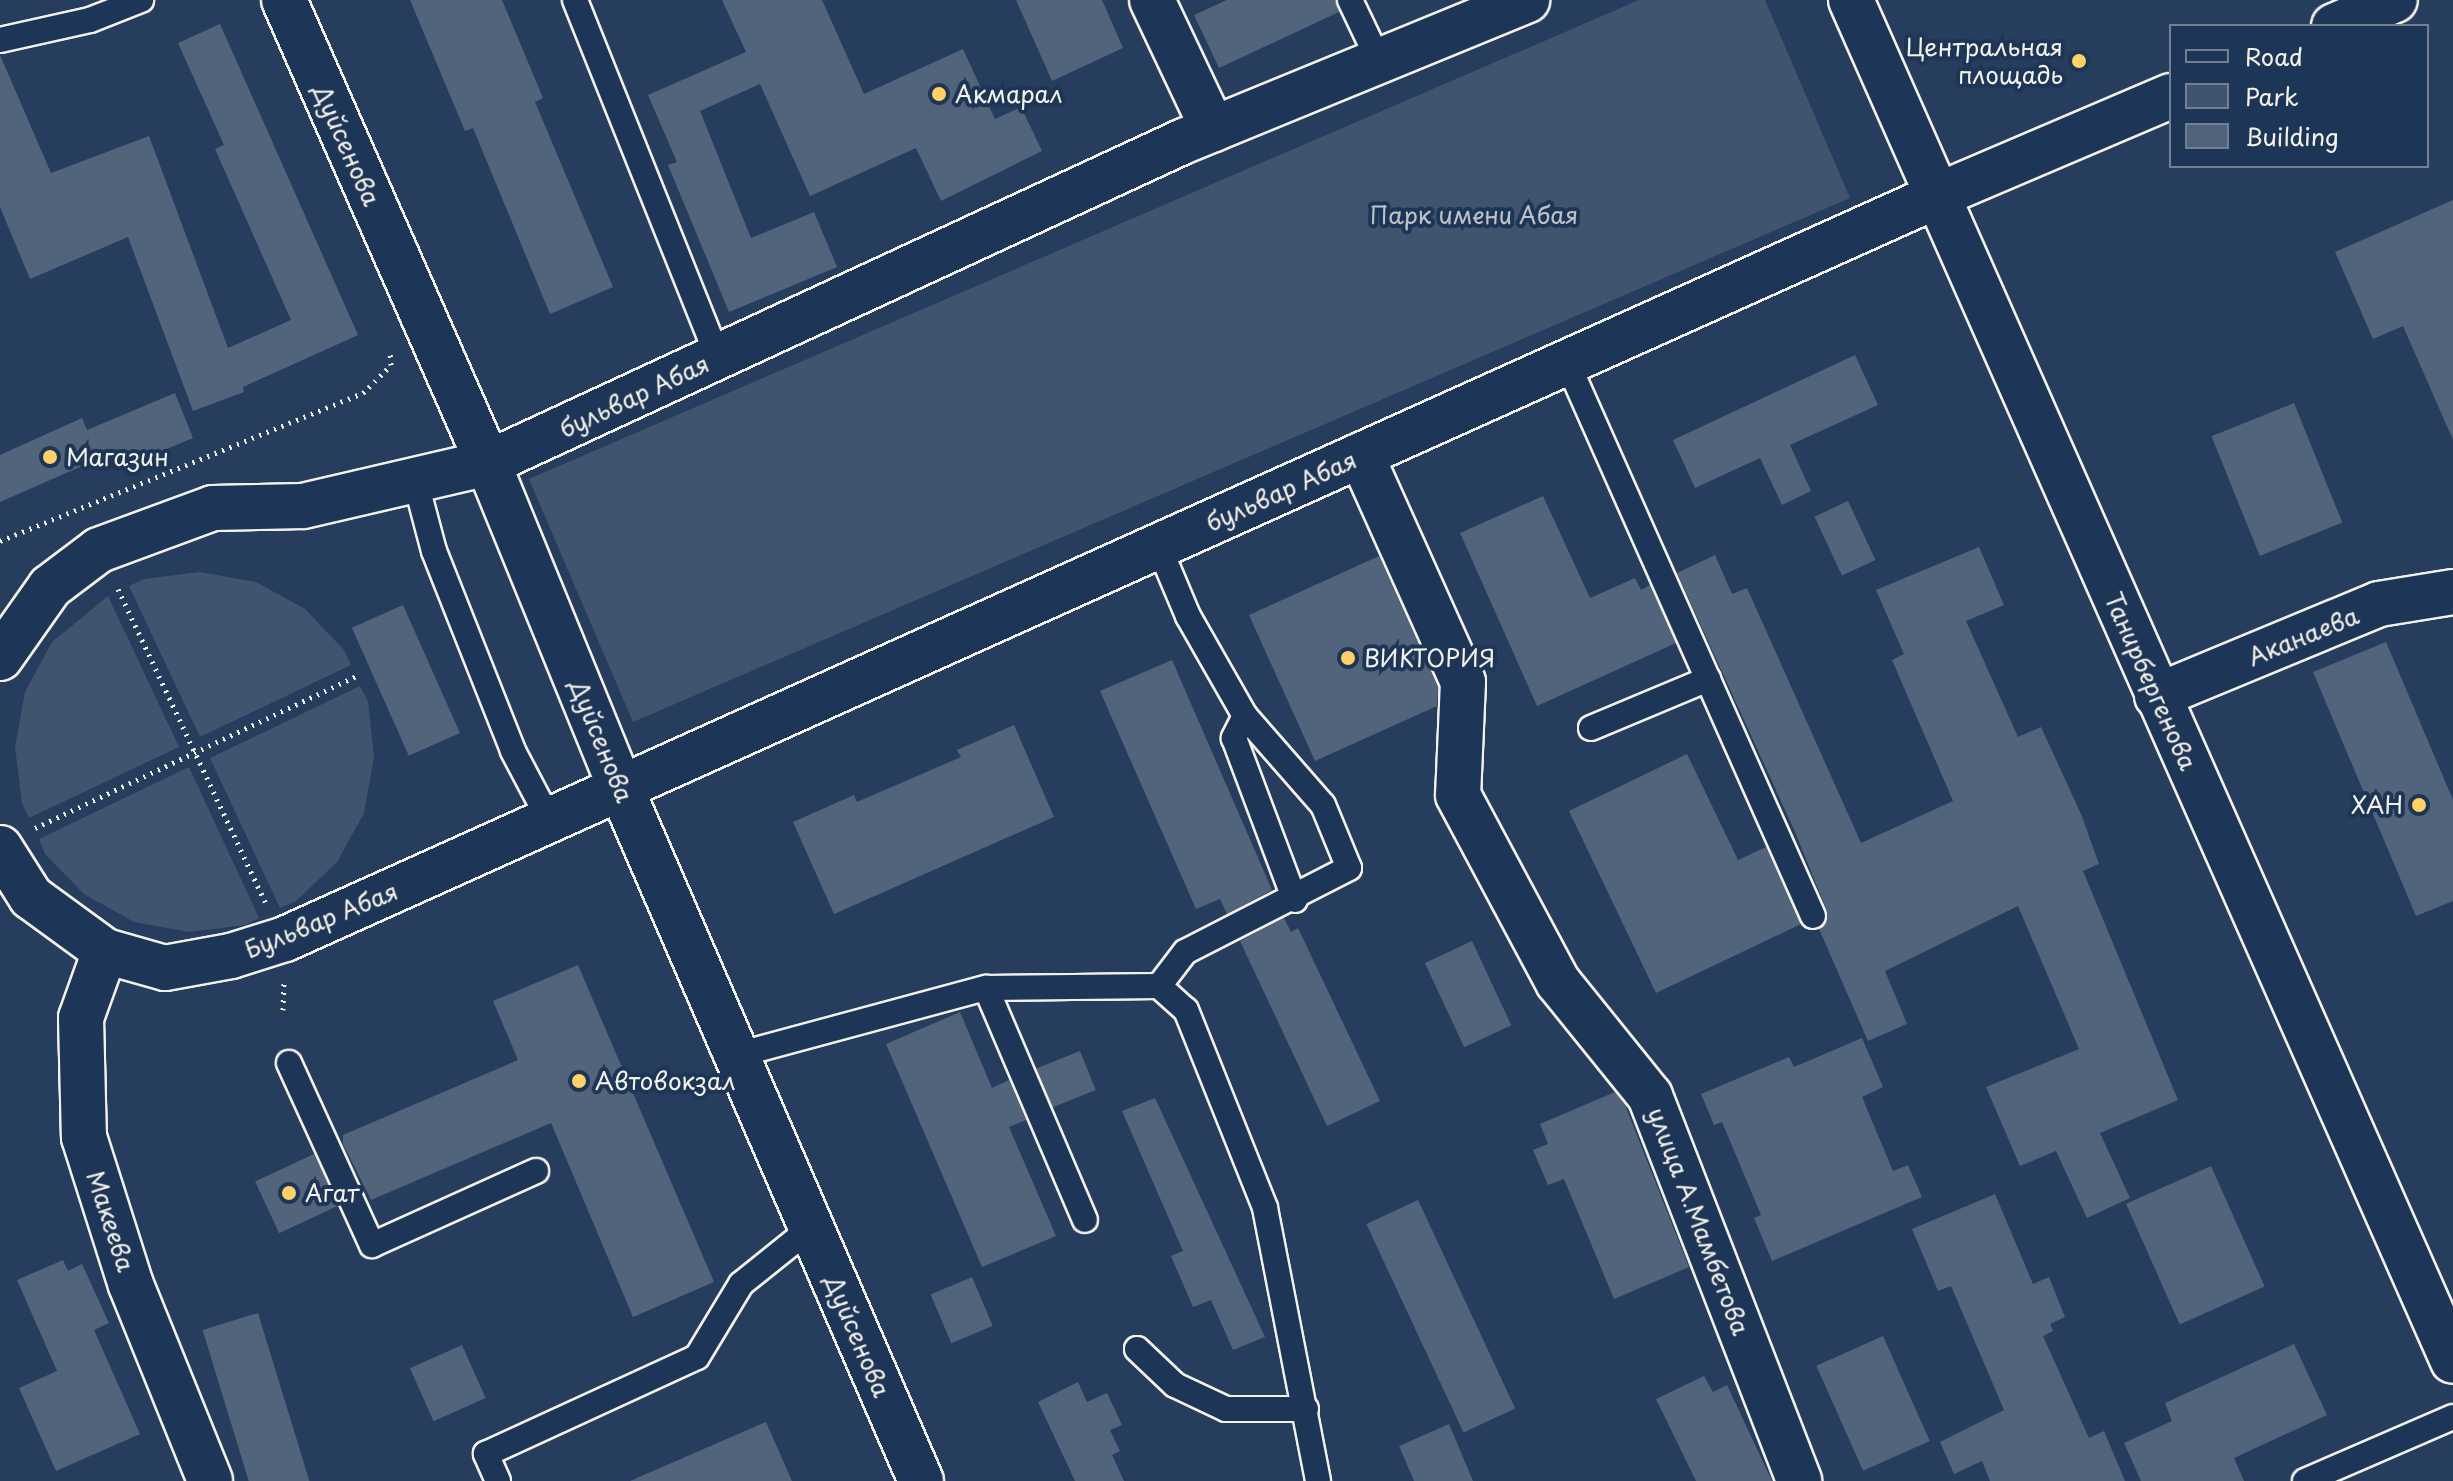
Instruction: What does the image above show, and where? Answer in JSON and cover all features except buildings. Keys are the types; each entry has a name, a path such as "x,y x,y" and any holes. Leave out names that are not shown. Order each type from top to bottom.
{"street":[{"name":"Дуйсенова","path":"284,0 488,463 622,791 921,1481"},
{"path":"1152,0 1213,129"},
{"name":"бульвар Абая","path":"488,463 1213,129 1527,0"},
{"name":"Танирбергенова","path":"1851,0 1941,194 2157,696 2453,1361"},
{"path":"2339,24 2395,0"},
{"name":"бульвар Абая","path":"622,791 1941,194 2169,97"},
{"name":"улица А.Мамбетова","path":"1361,455 1463,682 1458,795 1558,982 1650,1096 1799,1481"},
{"path":"0,658 50,587 99,550 213,508 303,506 416,483 488,463"},
{"name":"Аканаева","path":"2157,696 2379,604 2453,592"},
{"name":"Бульвар Абая","path":"11,841 31,897 105,951 165,968 231,956 285,939 622,791"},
{"name":"Макеева","path":"105,951 81,1018 84,1137 131,1285 210,1481"}],"lane":[{"path":"0,40 90,20 141,0"},
{"path":"575,0 718,357"},
{"path":"1350,0 1379,61"},
{"path":"1567,362 1813,916"},
{"path":"416,483 434,551 513,751 551,823"},
{"path":"1159,547 1188,616 1245,716 1323,805 1349,868 1295,900 1185,952 1159,986"},
{"path":"1591,728 1708,679"},
{"path":"1245,716 1234,738 1295,900"},
{"path":"737,1055 986,988 1159,986 1186,1010 1265,1208 1318,1481"},
{"path":"986,988 1085,1220"},
{"path":"289,1063 372,1245 536,1171"},
{"path":"498,1481 486,1454 697,1357 741,1284 811,1228"},
{"path":"1137,1349 1175,1385 1226,1409 1306,1409"},
{"path":"2305,1481 2453,1417"}],"path":[{"path":"0,541 363,393 391,365 390,341"},
{"path":"80,508 285,939 283,1010"},
{"path":"11,841 356,676"}],"green space":[{"name":"Парк имени Абая","path":"1639,0 1765,0 1850,198 633,722 529,479"},
{"path":"200,572 256,582 305,609 344,650 351,665 200,737 129,586 144,579"},
{"path":"108,596 179,747 29,818 22,803 15,747 25,692 52,642"},
{"path":"360,686 368,701 374,757 364,813 337,862 296,901 280,908 210,758"},
{"path":"189,767 259,918 245,925 189,932 134,922 84,894 45,854 39,839"}],"place":[{"name":"Центральная площадь","path":"2079,61"},
{"name":"Акмарал","path":"939,94"},
{"name":"Магазин","path":"50,457"},
{"name":"ВИКТОРИЯ","path":"1348,658"},
{"name":"ХАН","path":"2419,805"},
{"name":"Автовокзал","path":"579,1081"},
{"name":"Агат","path":"289,1193"}]}
